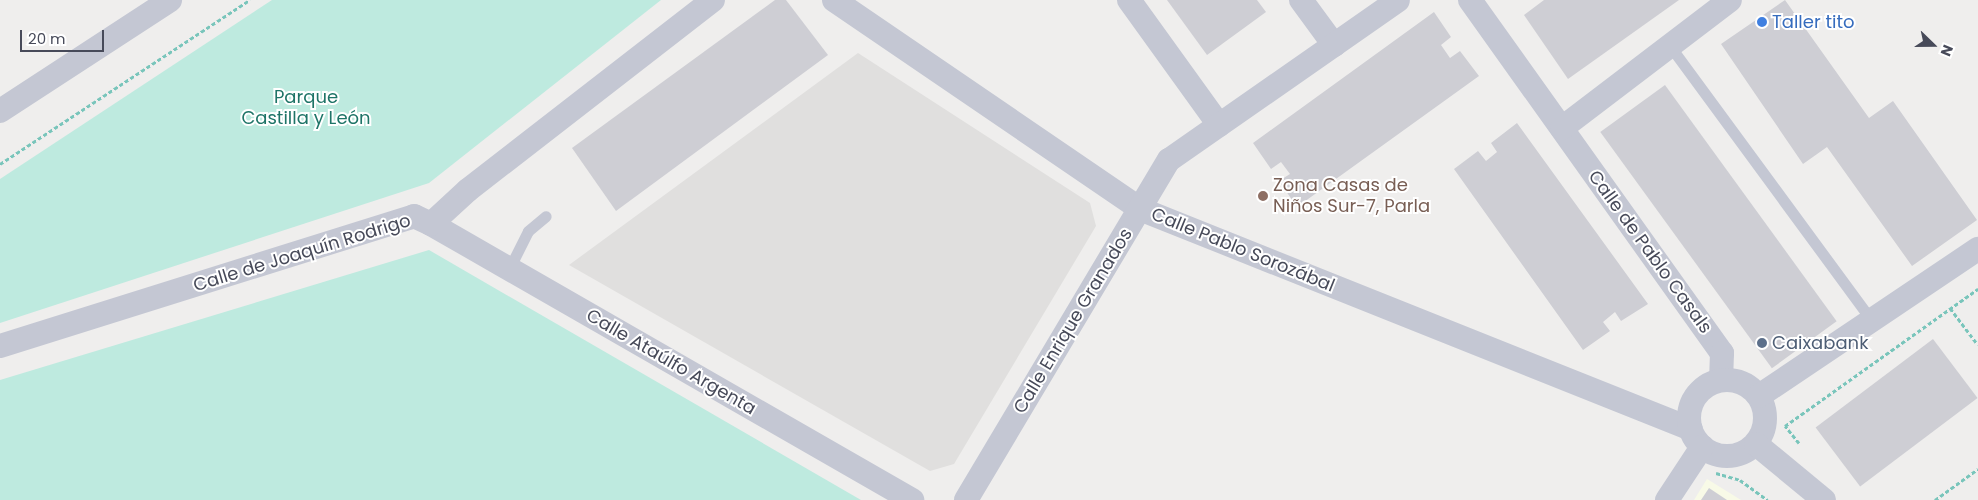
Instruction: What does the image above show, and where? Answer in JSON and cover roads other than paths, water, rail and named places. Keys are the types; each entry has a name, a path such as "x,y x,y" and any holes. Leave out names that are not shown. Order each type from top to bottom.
{"street":[{"path":"0,111 170,0"},
{"name":"Calle de Joaquín Rodrigo","path":"0,346 414,216 431,224 468,190 713,0"},
{"name":"Calle Pablo Sorozábal","path":"834,0 1140,209 1697,438"},
{"path":"1129,0 1218,125"},
{"path":"1301,0 1334,45"},
{"name":"Calle Enrique Granados","path":"966,500 1169,160 1398,0"},
{"name":"Calle de Pablo Casals","path":"1470,0 1722,353 1721,380"},
{"path":"1562,128 1730,0"},
{"name":"Calle Ataúlfo Argenta","path":"431,224 912,500"},
{"path":"1759,396 1978,249"},
{"path":"1667,500 1697,438 1695,398 1721,380 1742,383 1759,396 1766,421 1756,444 1730,457 1697,438"},
{"path":"1756,444 1824,500"}],"lane":[{"path":"1670,46 1872,320"},
{"path":"508,269 528,231 546,216"}],"place":[{"name":"Taller tito","path":"1762,22"},
{"name":"Zona Casas de Niños Sur-7, Parla","path":"1263,196"},
{"name":"Caixabank","path":"1762,343"}],"park label":[{"name":"Parque Castilla y León","path":"306,108"}]}
